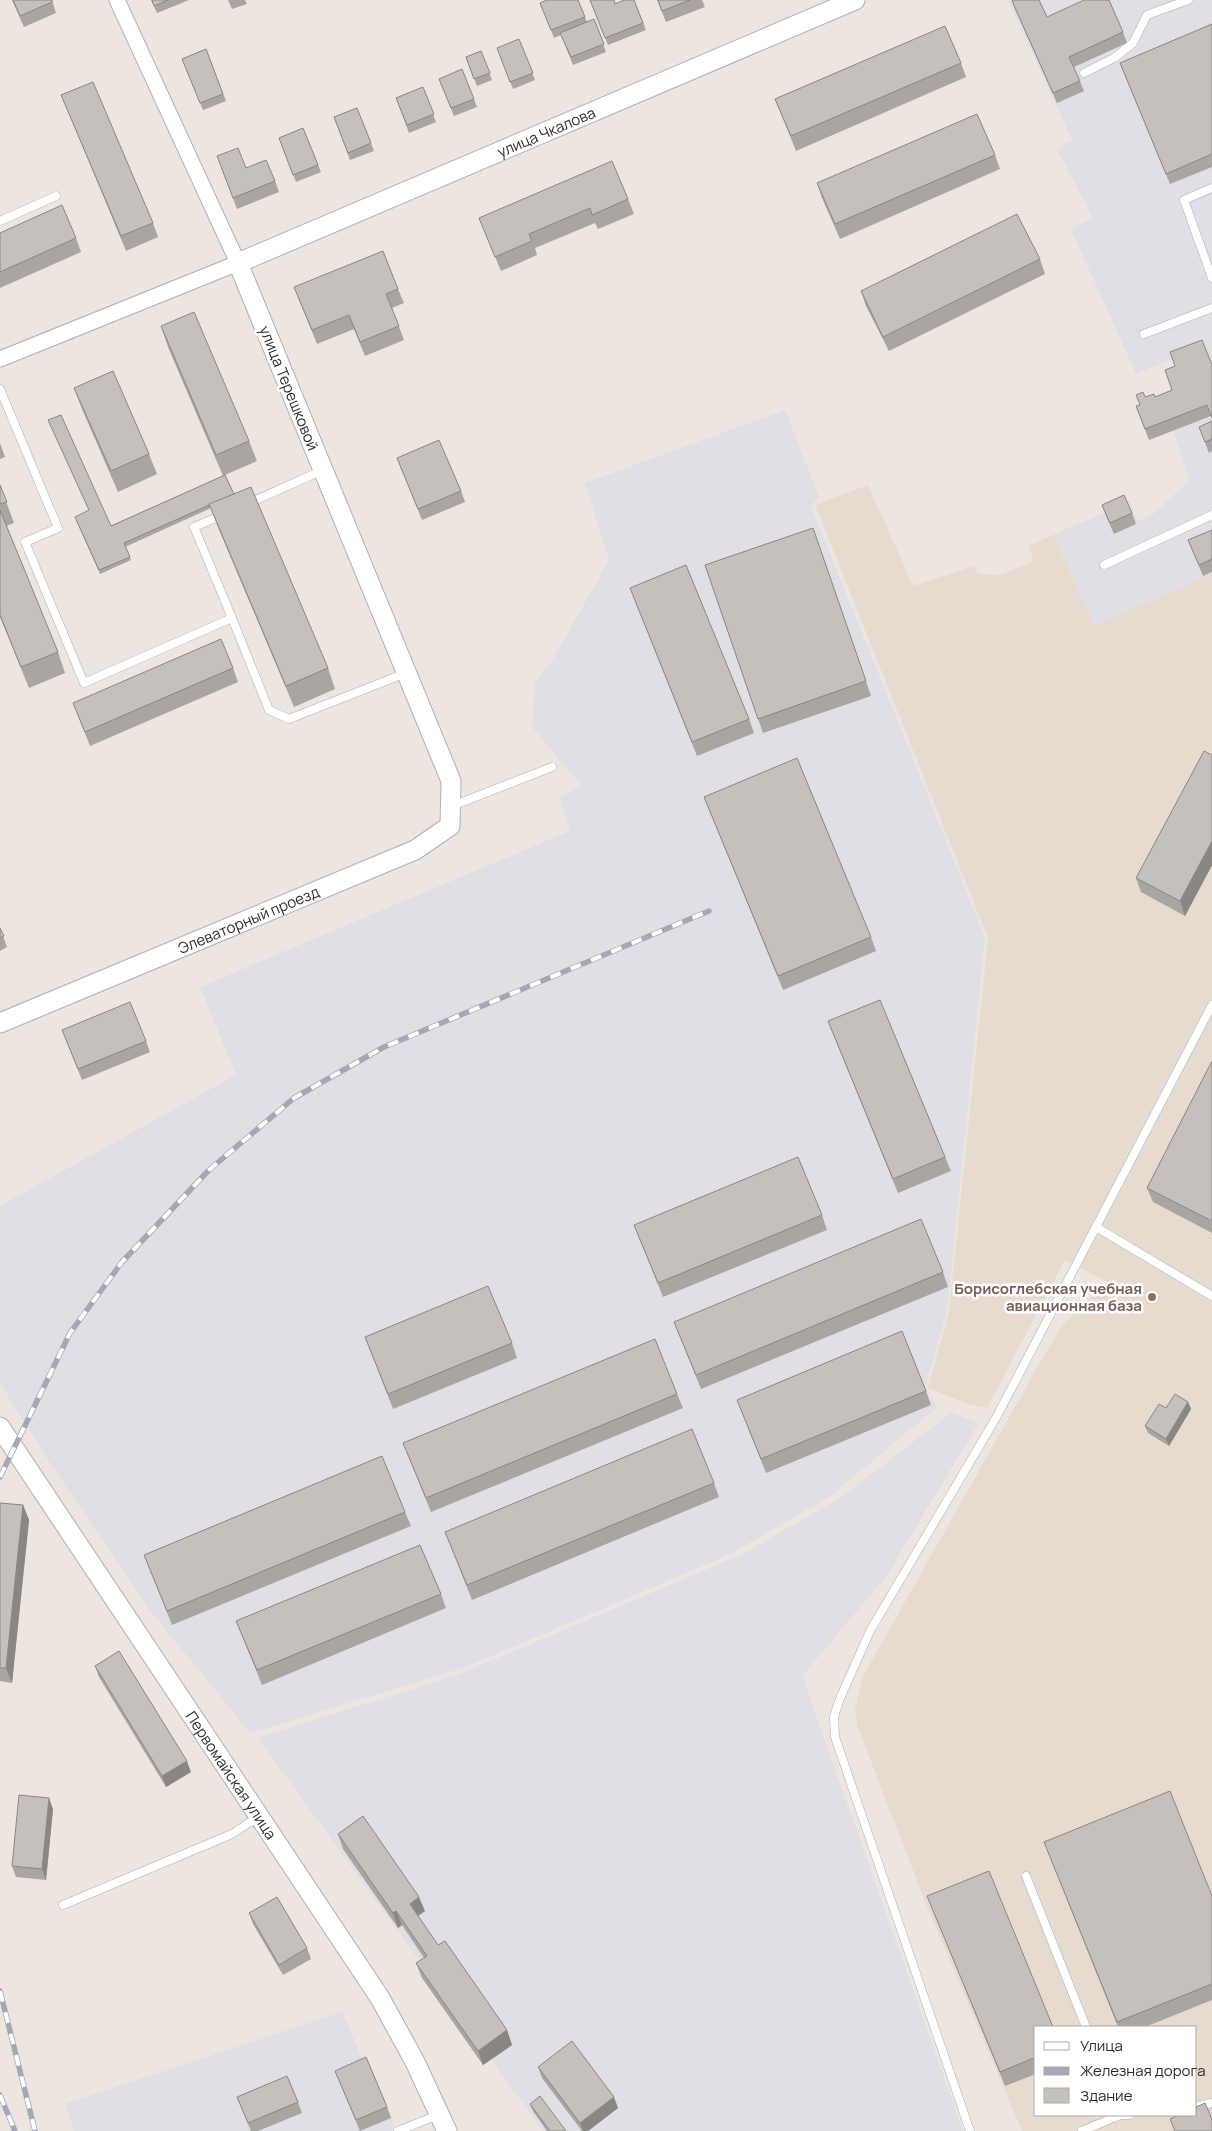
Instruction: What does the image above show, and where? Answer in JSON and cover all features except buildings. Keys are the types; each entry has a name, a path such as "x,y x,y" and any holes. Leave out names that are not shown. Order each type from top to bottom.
{"street":[{"name":"улица Терешковой","path":"117,0 238,262 451,781"},
{"name":"улица Чкалова","path":"238,262 854,0"},
{"path":"0,359 238,262"},
{"name":"Элеваторный проезд","path":"0,1023 416,850 450,826 451,781"},
{"name":"Первомайская улица","path":"0,1427 380,1998 415,2062 443,2122"}],"lane":[{"path":"1084,73 1114,58 1133,43 1147,16 1188,0"},
{"path":"1212,188 1184,200 1212,278"},
{"path":"0,221 56,196"},
{"path":"1144,334 1212,308"},
{"path":"0,389 58,528 25,542 84,683 232,618"},
{"path":"237,508 323,470"},
{"path":"228,512 194,528 269,710 290,719 406,673"},
{"path":"1104,565 1212,515"},
{"path":"450,807 552,767"},
{"path":"970,2131 835,1738 834,1717 870,1631 996,1418 1212,1005"},
{"path":"1096,1227 1212,1296"},
{"path":"63,1905 232,1834 259,1816"},
{"path":"1026,1876 1086,2026"},
{"path":"1197,2106 1212,2103"},
{"path":"1082,2131 1092,2129 1118,2116"},
{"path":"398,2131 443,2122"}],"shaded area":[{"path":"1008,0 1212,0 1212,574 1094,627 1053,535 1129,502 1138,522 1151,516 1189,481 1173,431 1149,440 1140,417 1176,401 1169,381 1179,377 1172,359 1136,374 1071,229 1093,218 1057,149 1072,140"},
{"path":"785,410 819,497 811,506 985,938 947,1311 925,1387 937,1407 829,1497 730,1554 466,1667 250,1733 148,1608 44,1454 0,1383 0,1206 236,1075 200,987 570,831 559,798 581,785 532,727 535,682 552,661 609,560 585,483"},
{"name":"Борисоглебская учебная авиационная база","path":"868,485 913,586 974,566 978,574 1000,575 1034,561 1028,546 1053,535 1094,626 1212,574 1212,2131 1022,2131 926,1904 857,1725 855,1711 862,1678 1063,1325 1107,1282 1065,1260 987,1408 968,1404 928,1388 949,1312 988,938 815,505"},
{"path":"952,1412 978,1424 885,1578 802,1676 963,2131 543,2131 258,1738 460,1674 743,1554 842,1497"},
{"path":"342,2012 365,2065 371,2067 392,2118 394,2131 74,2131 65,2104"}],"railway":[{"path":"0,1477 70,1333 122,1262 209,1170 294,1098 384,1047 709,911"},
{"path":"0,1991 35,2131"},
{"path":"0,2095 15,2131"}],"place":[{"name":"Борисоглебская учебная авиационная база","path":"1152,1297"}]}
